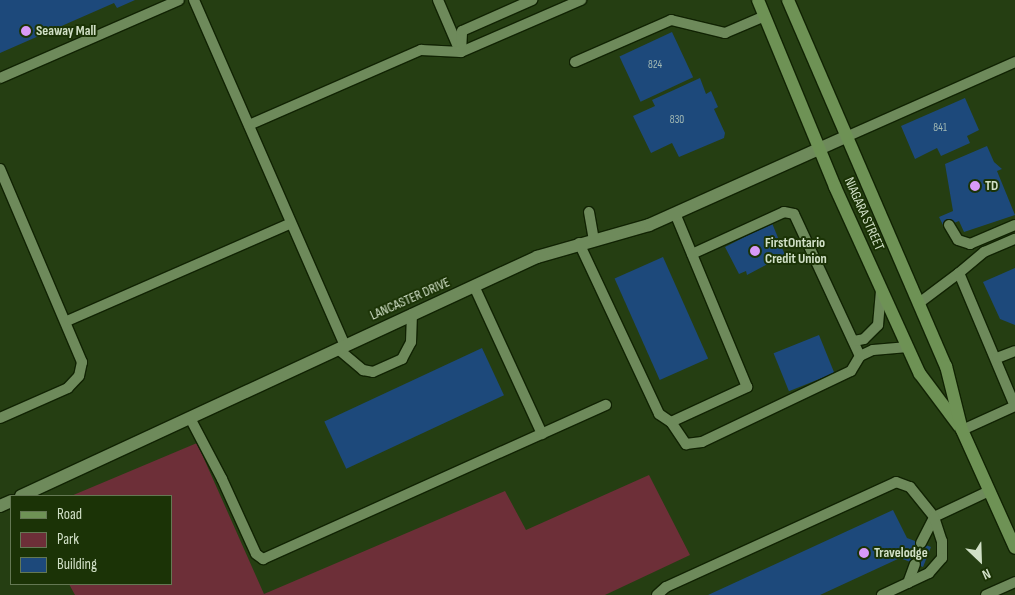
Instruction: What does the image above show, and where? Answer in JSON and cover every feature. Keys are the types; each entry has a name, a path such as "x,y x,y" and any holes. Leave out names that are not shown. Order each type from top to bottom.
{"main road":[{"name":"NIAGARA STREET","path":"758,0 819,148 920,374 962,430"},
{"name":"NIAGARA STREET","path":"788,0 946,366 962,430 1015,548"}],"street":[{"name":"LANCASTER DRIVE","path":"23,495 537,257 579,243 649,225 846,137"}],"lane":[{"path":"0,78 178,0"},
{"path":"194,0 291,223 341,347 363,370 373,372 402,359 411,342 412,314"},
{"path":"438,0 461,52"},
{"path":"461,52 462,31 532,0"},
{"path":"249,125 421,50 461,52 581,0"},
{"path":"576,62 671,20 721,33 765,16"},
{"path":"846,137 1015,62"},
{"path":"0,168 82,358 76,381 66,389 0,418"},
{"path":"588,212 594,239"},
{"path":"692,254 784,212 794,214 860,356"},
{"path":"671,422 747,387 675,214"},
{"path":"67,321 291,223"},
{"path":"949,225 958,240 972,244 1015,224"},
{"path":"919,303 960,273 984,252 1015,239"},
{"path":"579,243 659,414 671,422 686,444 702,442 851,371 860,356 873,350 908,347"},
{"path":"960,273 997,358 1015,406 962,430"},
{"path":"474,286 542,434"},
{"path":"854,341 864,340 878,325 881,289"},
{"path":"997,358 1015,351"},
{"path":"190,418 222,479 256,554 263,559 606,405"},
{"path":"657,595 666,587 896,482 910,488 934,517 942,541 942,558 929,573 882,595"},
{"path":"922,543 934,517 989,491"},
{"path":"908,583 915,564"},
{"path":"986,595 1015,582"}],"green space":[{"path":"197,443 264,594 505,491 526,530 649,475 690,555 605,595 75,595 70,585 172,585 172,495 73,495"}],"building":[{"name":"Seaway Mall","path":"0,0 135,0 117,8 114,3 0,53"},
{"path":"672,32 693,77 641,102 619,57"},
{"path":"700,78 706,94 711,91 718,107 714,109 725,133 724,138 679,157 672,143 651,153 633,116 655,106 652,100"},
{"path":"965,98 979,130 967,136 970,143 941,156 937,148 915,159 901,126"},
{"name":"TD","path":"987,146 994,162 1002,169 997,171 1015,215 964,232 959,221 944,227 939,217 953,211 945,164"},
{"name":"FirstOntario Credit Union","path":"772,223 785,255 747,275 746,271 739,274 725,247"},
{"path":"663,257 708,358 660,380 615,279"},
{"path":"1015,268 1015,325 1000,319 983,282"},
{"path":"819,335 834,373 789,391 774,353"},
{"path":"482,348 504,395 346,469 324,422"},
{"name":"Travelodge","path":"893,510 907,538 931,547 923,567 900,558 820,595 708,595"}],"place":[{"name":"Seaway Mall","path":"26,31"},
{"name":"TD","path":"975,186"},
{"name":"FirstOntario Credit Union","path":"755,251"},
{"name":"Travelodge","path":"864,553"}]}
